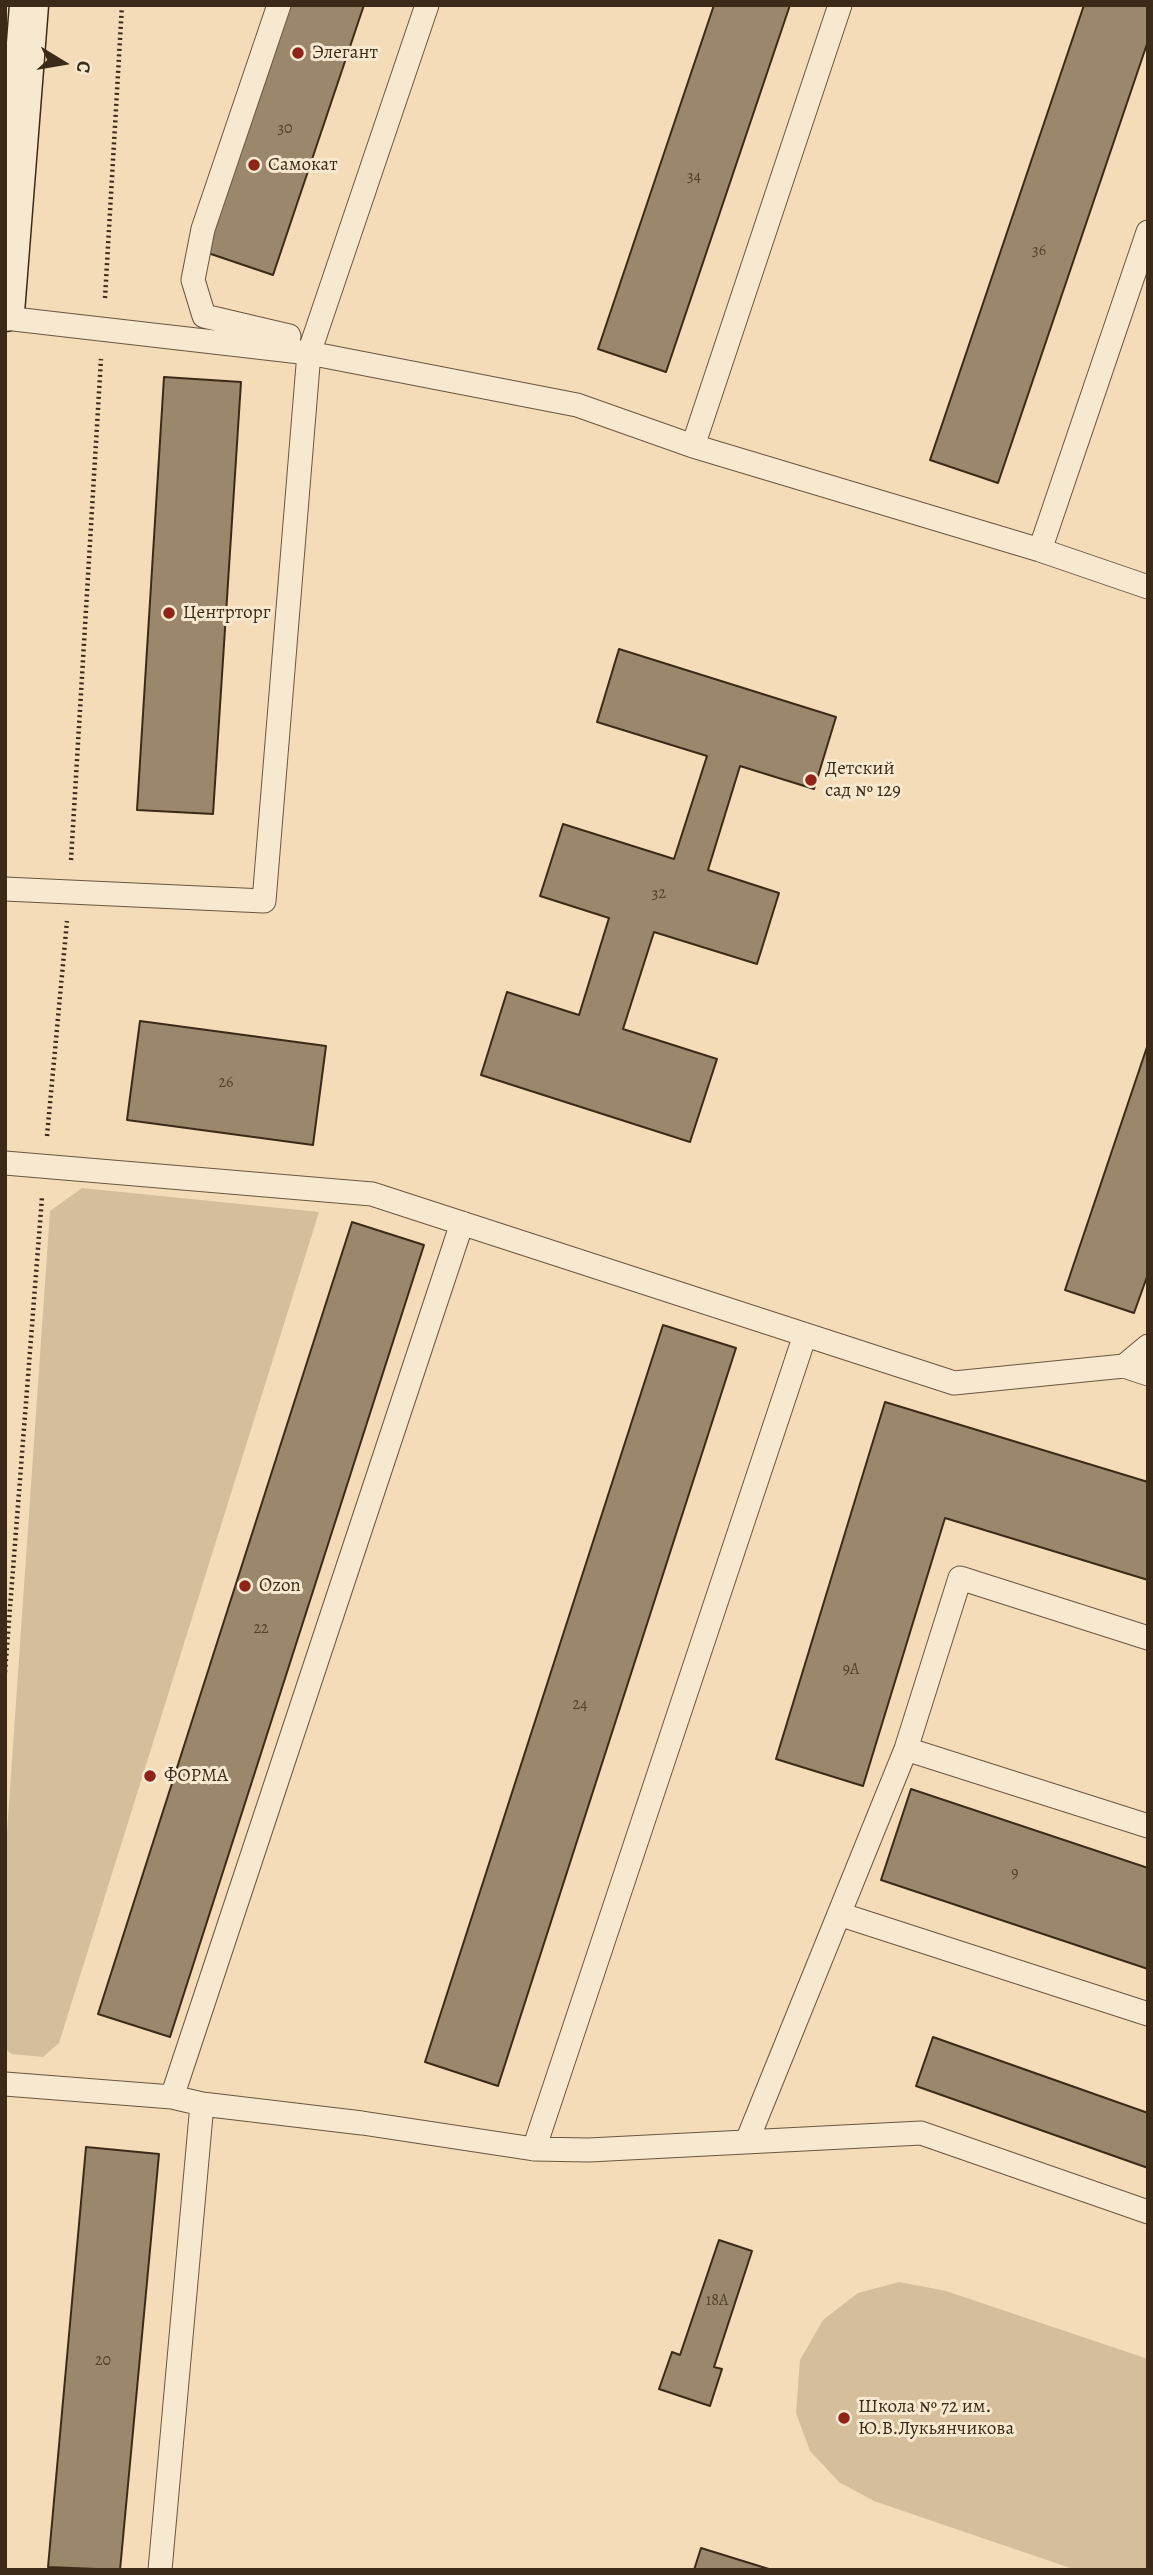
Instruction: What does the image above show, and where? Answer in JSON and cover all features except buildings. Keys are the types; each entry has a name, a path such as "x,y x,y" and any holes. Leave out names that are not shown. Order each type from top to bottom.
{"main road":[{"path":"5,312 29,5"}],"lane":[{"path":"279,5 203,229 193,280 204,317 311,347 577,405 693,446 1040,550 1148,587"},
{"path":"5,889 264,901 311,347 427,5"},
{"path":"693,446 840,5"},
{"path":"1040,550 1148,232"},
{"path":"5,317 311,347"},
{"path":"5,1163 372,1194 954,1383 1124,1366 1148,1374"},
{"path":"172,2096 462,1223"},
{"path":"534,2149 805,1335"},
{"path":"1124,1366 1148,1346"},
{"path":"747,2141 906,1749 960,1578 1148,1638"},
{"path":"906,1749 1148,1826"},
{"path":"839,1914 1148,2014"},
{"path":"5,2084 172,2096 202,2104 362,2123 534,2149 589,2150 922,2133 1148,2212"},
{"path":"160,2570 202,2104"}],"path":[{"path":"5,1672 44,1166 69,893 122,5"}],"shaded area":[{"path":"82,1188 319,1212 59,2043 43,2057 12,2054 5,2049 5,1861 50,1211"},
{"path":"899,2282 946,2291 1148,2359 1148,2570 1076,2570 874,2501 839,2482 810,2451 796,2413 800,2360 823,2320 858,2293"}],"place":[{"name":"Элегант","path":"298,53"},
{"name":"Самокат","path":"254,165"},
{"name":"Центрторг","path":"169,613"},
{"name":"Детский сад № 129","path":"811,780"},
{"name":"Ozon","path":"245,1586"},
{"name":"ФОРМА","path":"150,1776"},
{"name":"Школа № 72 им. Ю.В.Лукьянчикова","path":"844,2418"}]}
